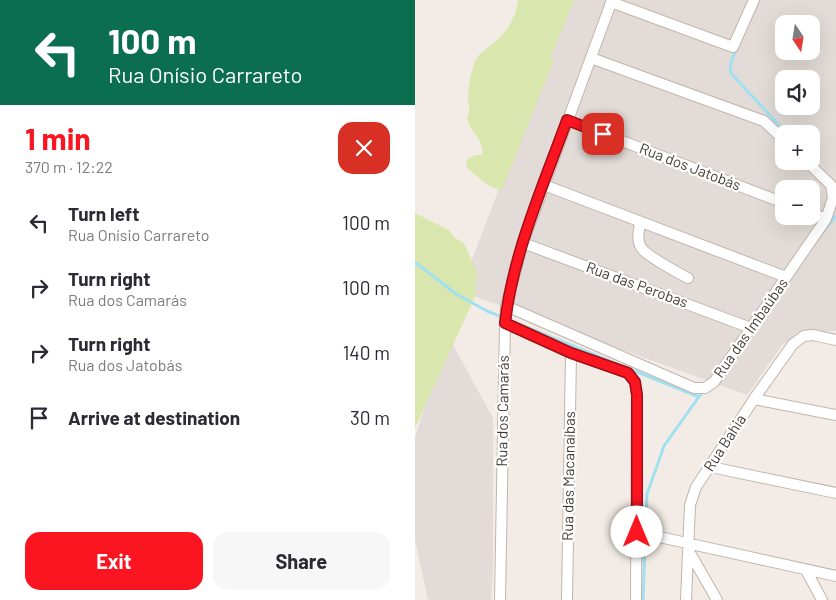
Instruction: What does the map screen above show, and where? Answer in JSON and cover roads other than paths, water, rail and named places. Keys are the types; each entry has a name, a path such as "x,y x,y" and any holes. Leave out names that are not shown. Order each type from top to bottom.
{"street":[{"path":"612,1 733,47 754,0"},
{"name":"Rua dos Camarás","path":"500,600 505,323 507,306 523,243 612,1"},
{"path":"591,58 764,121 775,131"},
{"name":"Rua dos Jatobás","path":"567,120 775,199"},
{"name":"Rua das Imbaúbas","path":"507,306 694,388 705,388 714,382 826,219 833,198 831,185 815,170"},
{"path":"544,185 786,277"},
{"path":"820,217 826,219"},
{"path":"641,222 638,229 639,241 643,250 688,278"},
{"name":"Rua das Perobas","path":"523,243 751,328"},
{"path":"505,323 571,353 628,373 635,382 637,395 635,600"},
{"name":"Rua Bahia","path":"686,600 690,505 696,487 793,344 804,336 813,335 836,340"},
{"name":"Rua das Macanaíbas","path":"567,600 571,353"},
{"path":"754,399 836,414"},
{"path":"711,467 836,492"},
{"path":"637,532 689,548 836,576"},
{"path":"689,548 717,600"},
{"path":"805,570 823,600"}],"waterway":[{"path":"737,49 731,64 731,73 779,125"},
{"path":"822,233 836,216"},
{"path":"415,262 456,294 487,311 699,397"},
{"path":"643,600 647,494 664,446 703,391"}]}
